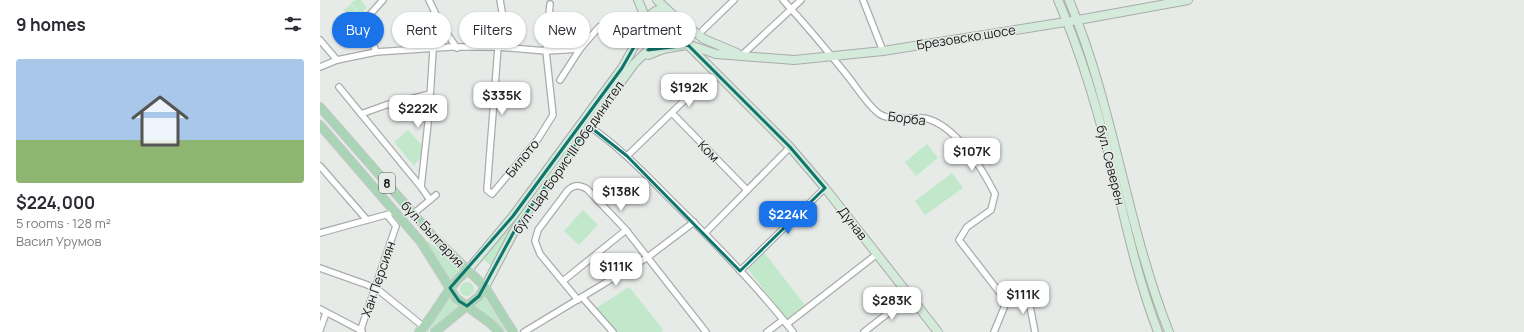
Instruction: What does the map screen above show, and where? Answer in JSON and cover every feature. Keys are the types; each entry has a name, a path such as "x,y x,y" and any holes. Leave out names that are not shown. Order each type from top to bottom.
{"main road":[{"path":"638,0 643,12"},
{"path":"657,0 669,12"},
{"name":"бул. Северен","path":"1058,0 1076,42 1095,101 1136,266 1158,332"},
{"name":"бул. Северен","path":"1069,0 1078,20 1100,87 1145,262 1169,332"},
{"name":"Брезовско шосе","path":"696,48 716,54 794,60 832,57 883,51 1067,22 1188,0"},
{"path":"654,12 666,9"},
{"name":"Брезовско шосе","path":"696,33 704,39 742,55"},
{"name":"бул. Цар Борис III Обединител","path":"468,270 513,216 622,68 633,48"},
{"name":"бул. Цар Борис III Обединител","path":"485,287 517,226 637,61 653,48"},
{"path":"637,61 656,51 672,48"},
{"name":"Дунав","path":"691,48 790,147 825,188 938,332"},
{"path":"711,68 716,54"},
{"name":"бул. България","path":"320,107 413,214 468,270"},
{"name":"бул. България","path":"320,124 391,212 421,242 450,288"},
{"path":"422,329 459,276 468,270"},
{"name":"8","path":"468,270 485,287 513,332"},
{"path":"435,332 479,296 485,287"},
{"name":"8","path":"450,288 456,298 491,324 499,332"}],"street":[{"path":"376,52 365,20 383,0"},
{"path":"429,0 441,25 457,48"},
{"path":"500,0 502,12"},
{"path":"703,30 734,0"},
{"path":"783,0 832,57"},
{"path":"742,55 801,0"},
{"path":"863,0 883,51"},
{"name":"Билото","path":"498,48 487,190 490,193 494,193 538,139 553,115 546,51 550,4"},
{"path":"560,80 580,49 598,28"},
{"path":"320,40 337,60"},
{"path":"320,67 337,60 376,52 457,48"},
{"path":"505,48 546,51 580,49"},
{"path":"420,187 433,50"},
{"name":"Борба","path":"832,57 878,114 892,118 924,118 940,124 962,144 984,172 995,194 991,210 967,227 959,240 1006,303"},
{"path":"339,87 430,200"},
{"path":"627,156 694,91"},
{"path":"361,114 386,105 430,94"},
{"name":"Ком","path":"672,113 747,190"},
{"path":"589,126 627,156 705,233 793,332"},
{"path":"705,233 790,147"},
{"path":"321,170 367,220"},
{"path":"613,332 563,281 537,249 535,241 538,230 572,187 579,185 587,189 626,230 703,331"},
{"path":"740,271 825,188"},
{"path":"413,214 436,194"},
{"path":"320,233 391,212"},
{"name":"Хан Персиян","path":"361,331 396,226 391,212"},
{"path":"524,332 648,257 694,222"},
{"path":"563,281 626,230"},
{"path":"767,332 785,322 877,254"},
{"path":"320,268 376,288 422,329"},
{"path":"868,331 910,296"},
{"path":"994,332 1006,303 1022,302 1030,306 1035,332"},
{"path":"320,309 361,331"},
{"path":"320,330 326,312"}],"highlighted area":[{"path":"647,24 665,38 648,50 688,45 790,147 825,188 740,271 627,156 589,126 517,226 479,296 467,306 459,301 450,288 513,216 622,68"}],"green space":[{"path":"355,0 361,0 367,8 362,12 358,12 351,3"},
{"path":"351,4 358,12 346,12 344,10"},
{"path":"408,130 422,145 421,157 414,166 394,142"},
{"path":"927,144 938,158 916,176 905,162"},
{"path":"952,173 963,188 925,215 915,201"},
{"path":"583,210 598,225 579,245 564,231"},
{"path":"515,222 491,266 483,259"},
{"path":"428,241 461,269 450,280 426,242"},
{"path":"763,251 805,305 787,319 747,268"},
{"path":"464,282 470,282 474,286 474,292 470,296 464,296 460,292 460,286"},
{"path":"629,287 663,329 662,332 616,332 596,308"},
{"path":"449,297 460,308 428,332 425,332"},
{"path":"485,297 506,331 504,332 494,320 474,307"}]}
